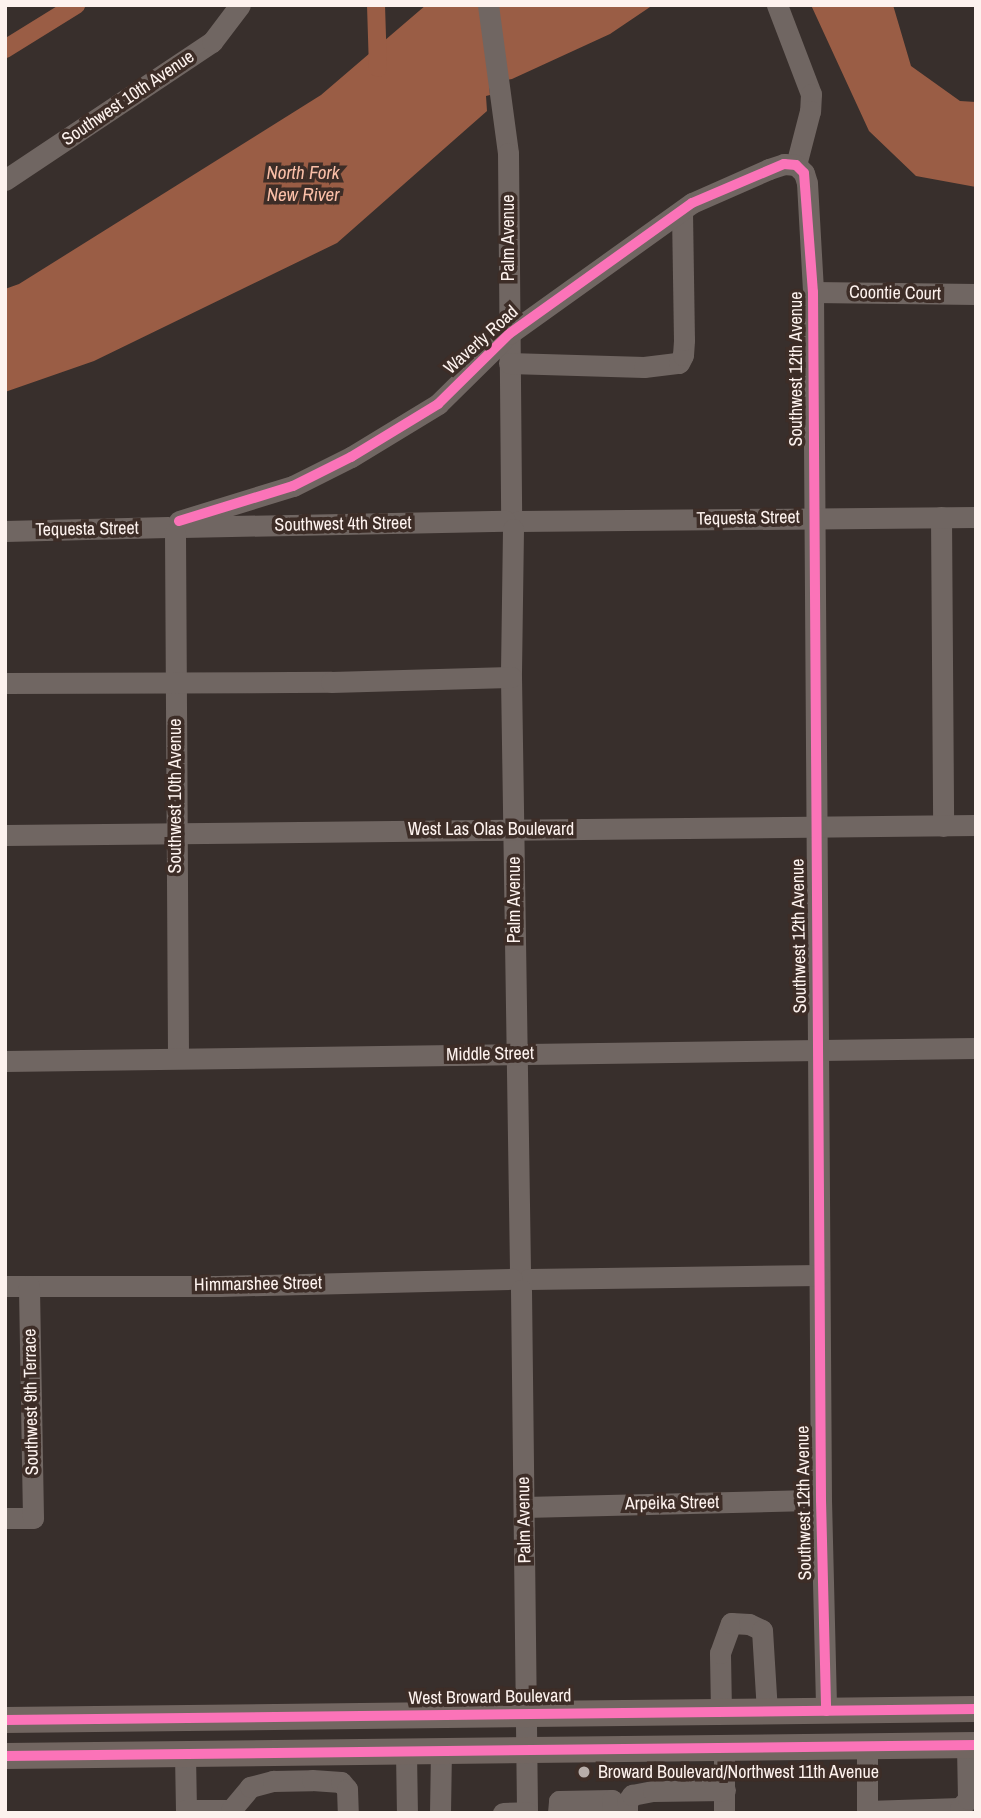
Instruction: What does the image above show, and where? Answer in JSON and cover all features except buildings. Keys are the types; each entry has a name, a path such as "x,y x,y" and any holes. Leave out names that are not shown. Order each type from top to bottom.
{"main road":[{"name":"West Broward Boulevard","path":"5,1720 976,1709"},
{"path":"5,1756 972,1745"}],"street":[{"name":"Southwest 10th Avenue","path":"5,180 212,42 240,5"},
{"name":"Palm Avenue","path":"488,5 508,153 515,1054 527,1812"},
{"path":"777,5 811,94 810,111 796,165"},
{"name":"Waverly Road","path":"176,527 293,486 351,457 438,404 509,334 681,211 704,197 769,169 784,164 796,165"},
{"name":"Southwest 12th Avenue","path":"796,165 804,173 807,183 813,292 821,1500 826,1711"},
{"path":"509,363 643,366 679,363 683,355 684,340 681,211"},
{"name":"Coontie Court","path":"813,292 976,295"},
{"path":"941,517 943,826"},
{"name":"Tequesta Street","path":"512,521 976,517"},
{"name":"Southwest 4th Street","path":"176,527 512,521"},
{"name":"Southwest 10th Avenue","path":"176,527 174,681 178,1058"},
{"name":"Tequesta Street","path":"5,531 176,527"},
{"path":"5,683 331,682 511,677"},
{"name":"West Las Olas Boulevard","path":"5,835 513,828 816,829 976,825"},
{"name":"Middle Street","path":"5,1061 976,1048"},
{"name":"Himmarshee Street","path":"5,1286 219,1286 820,1275"},
{"name":"Southwest 9th Terrace","path":"5,1518 33,1518 29,1286"},
{"name":"Arpeika Street","path":"524,1507 821,1500"},
{"path":"721,1712 720,1653 731,1623 749,1623 762,1630 767,1711"},
{"path":"867,1746 867,1812 902,1812 960,1808 968,1799 972,1745"},
{"path":"724,1748 724,1813"},
{"path":"440,1813 441,1751"},
{"path":"406,1752 407,1813"},
{"path":"185,1754 186,1811 231,1810 250,1787 272,1781 312,1780 341,1782 346,1788 348,1813"},
{"path":"627,1813 627,1802 632,1795 653,1791 725,1790"},
{"path":"558,1813 559,1801 612,1800 613,1813"},
{"path":"503,1813 527,1812"}],"water":[{"name":"North Fork New River","path":"426,5 653,5 610,34 512,79 489,83 487,111 337,243 94,361 5,392 5,289 19,284 321,95"},
{"path":"811,5 893,5 911,66 960,101 976,102 976,187 916,176 869,131"}],"waterway":[{"path":"5,49 76,5"},
{"path":"376,5 378,68"}],"cycle path":[{"path":"179,521 293,486 351,457 438,404 509,334 692,203 784,164 796,165 804,173 813,292 821,1500 826,1711"},
{"path":"5,1720 976,1709"},
{"path":"5,1756 976,1745"}],"place":[{"name":"Broward Boulevard/Northwest 11th Avenue","path":"584,1772"}]}
